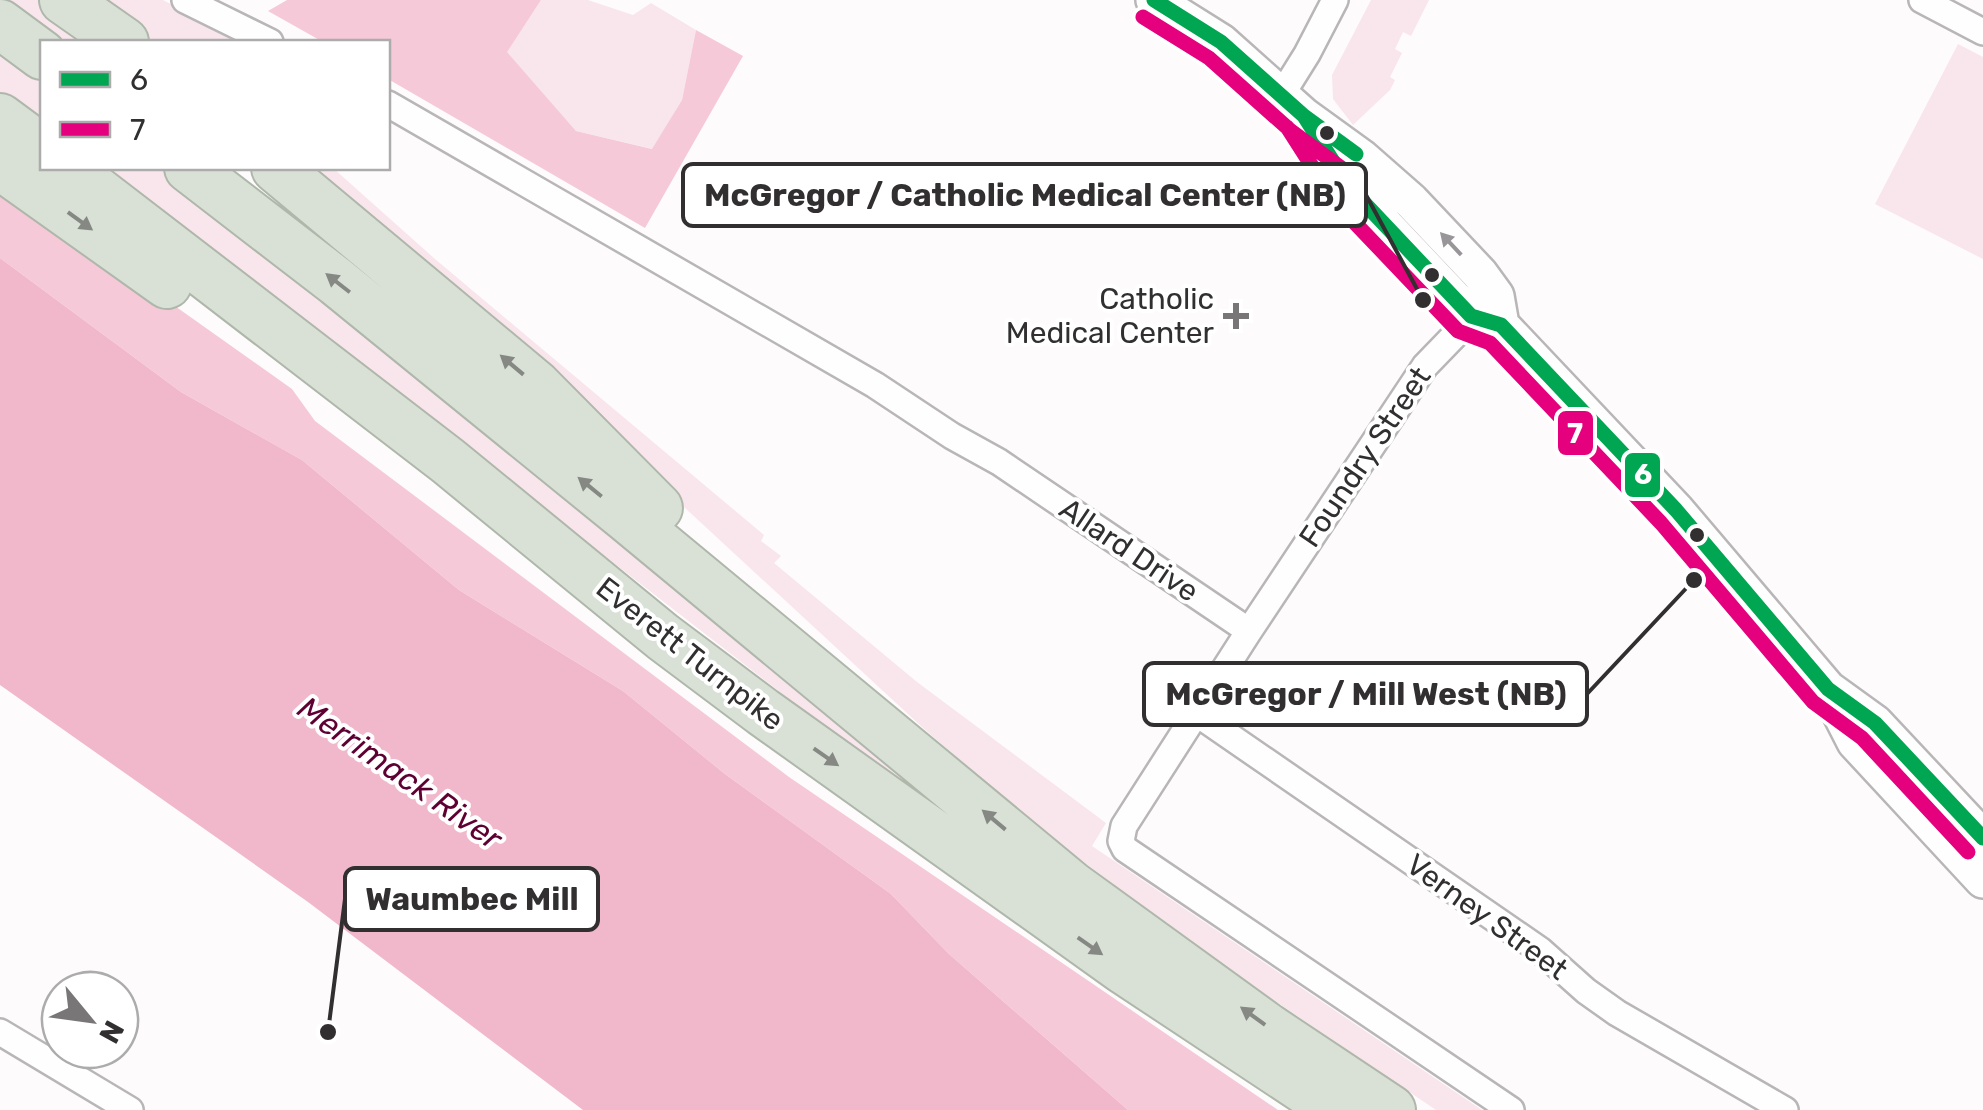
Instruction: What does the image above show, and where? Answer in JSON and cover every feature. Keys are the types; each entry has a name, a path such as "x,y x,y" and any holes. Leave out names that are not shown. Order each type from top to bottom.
{"highway":[{"path":"64,0 121,40"},
{"path":"0,24 40,54"},
{"path":"0,118 40,148"},
{"path":"0,165 226,327 509,540 663,637"},
{"name":"Everett Turnpike","path":"69,170 448,461 663,637 1123,969 1336,1110"},
{"path":"192,170 352,294 856,704 1072,886 1268,1028 1391,1110"},
{"path":"278,170 536,385 856,704"}],"main road":[{"path":"1154,0 1221,42 1411,201 1480,274 1489,312 1670,504 1828,689 1874,723 1983,838"},
{"path":"1828,689 1855,742 1983,880"},
{"path":"1949,846 1983,892"}],"street":[{"path":"185,0 266,40"},
{"path":"1293,105 1335,0"},
{"path":"1939,4 1983,32"},
{"name":"Allard Drive","path":"390,105 875,386 999,462 1249,631"},
{"name":"Foundry Street","path":"1249,631 1425,366 1489,312"},
{"path":"1249,631 1124,826 1121,842 1125,849 1511,1110"},
{"name":"Verney Street","path":"1196,713 1540,950 1586,991 1617,1012 1786,1110"},
{"path":"3,1042 130,1110"}],"shaded area":[{"path":"0,0 40,0 110,40 62,40"},
{"path":"84,0 163,0 238,40 140,40"},
{"path":"287,0 541,0 507,52 576,131 652,149 682,100 696,30 743,56 645,228 390,80 390,40 319,40 268,11"},
{"path":"541,0 588,0 633,15 651,3 696,30 682,100 653,149 576,131 506,52"},
{"path":"1371,0 1429,0 1411,36 1403,32 1395,49 1402,53 1390,77 1395,80 1390,90 1353,125 1333,99 1332,75"},
{"path":"1958,44 1983,57 1983,259 1875,204"},
{"path":"0,52 40,81 40,122 0,94"},
{"path":"107,170 163,170 540,469 1024,873 864,757"},
{"path":"299,170 335,170 435,259 764,535 761,541 781,556 774,563 917,682 1106,823 1092,846 1482,1110 1436,1110 1213,959 1033,824 922,727 512,348"},
{"path":"0,182 292,389 315,421 789,777 1278,1110 1128,1110 949,954 891,894 725,774 623,691 459,590 302,460 181,392 0,258"}],"water":[{"name":"Merrimack River","path":"0,258 181,392 302,460 459,590 623,691 725,774 891,894 949,954 1128,1110 583,1110 308,902 0,685"}],"transit line":[{"name":"6","path":"1154,0 1221,42 1304,116 1356,154"},
{"name":"7","path":"1143,17 1209,58 1291,131 1344,170"},
{"name":"6","path":"1304,116 1350,188 1471,316 1501,325 1676,510 1828,689 1875,723 1983,838"},
{"name":"7","path":"1287,127 1335,202 1458,331 1490,343 1661,523 1813,702 1862,738 1968,852"}],"place":[{"name":"McGregor / Catholic Medical Center (NB)","path":"1423,300"},
{"name":"Catholic Medical Center","path":"1236,316"},
{"name":"McGregor / Mill West (NB)","path":"1694,580"},
{"name":"Waumbec Mill","path":"328,1032"}]}
